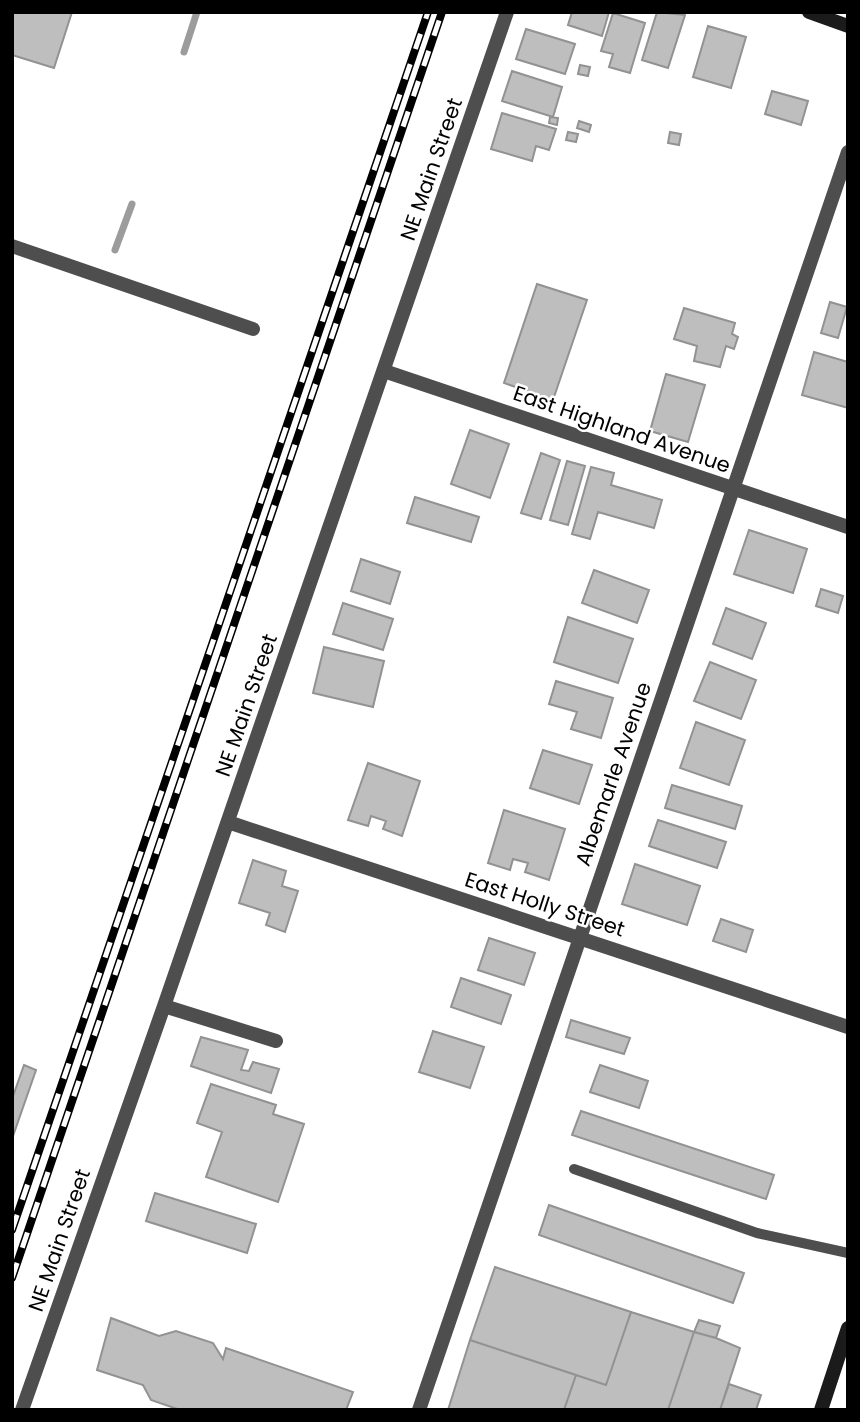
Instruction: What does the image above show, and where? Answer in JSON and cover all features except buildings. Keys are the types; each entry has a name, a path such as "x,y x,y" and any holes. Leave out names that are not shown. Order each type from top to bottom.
{"main road":[{"path":"808,12 848,26"},
{"path":"821,1410 848,1328"}],"street":[{"name":"NE Main Street","path":"22,1410 507,12"},
{"name":"Albemarle Avenue","path":"419,1410 848,152"},
{"path":"12,246 253,329"},
{"name":"East Highland Avenue","path":"384,371 848,527"},
{"name":"East Holly Street","path":"228,822 848,1027"},
{"path":"164,1006 276,1041"}],"lane":[{"path":"574,1169 757,1233 848,1253"}],"waterway":[{"path":"184,52 197,12"},
{"path":"115,250 132,204"}],"railway":[{"path":"12,1230 428,12"},
{"path":"12,1278 442,12"}]}
